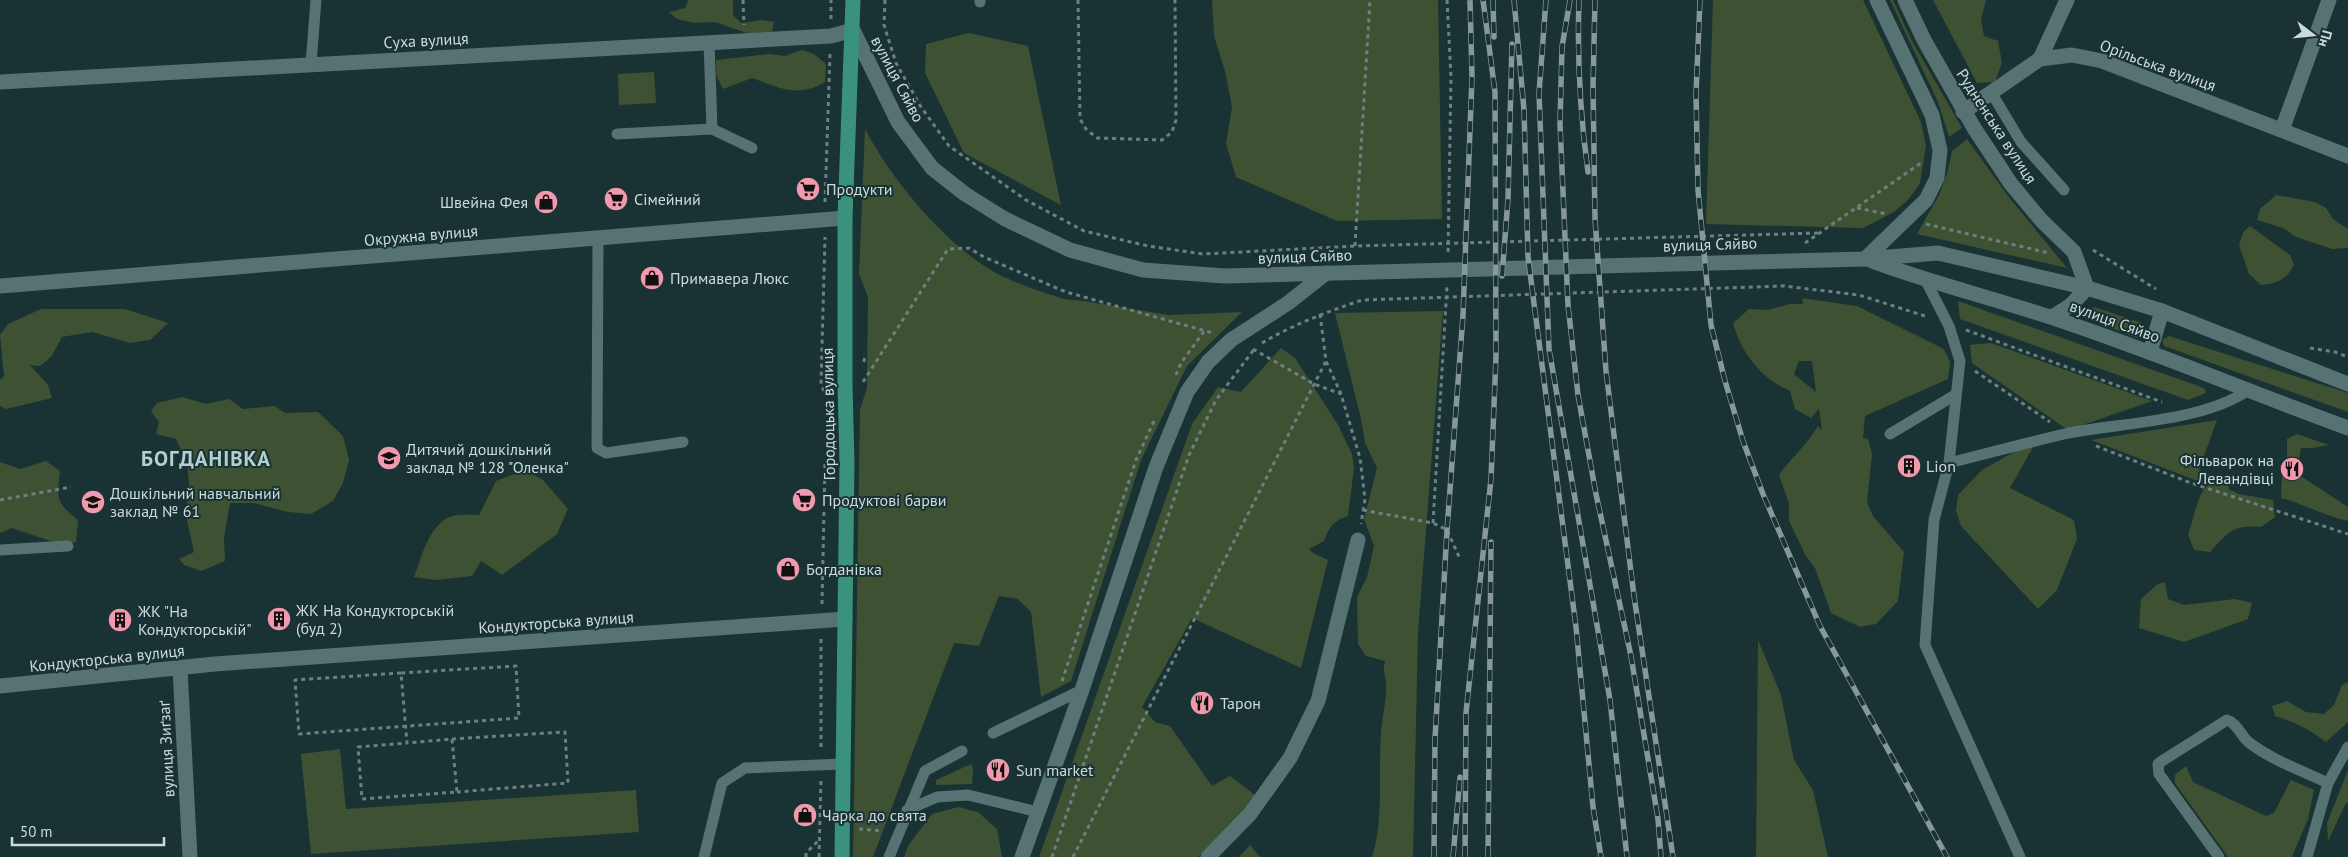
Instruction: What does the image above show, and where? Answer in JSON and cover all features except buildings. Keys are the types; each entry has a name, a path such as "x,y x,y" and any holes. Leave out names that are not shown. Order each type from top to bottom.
{"main road":[{"name":"Городоцька вулиця","path":"842,857 847,462 844,385 845,218 854,0"},
{"path":"1865,259 1926,200 1937,178 1940,150 1932,115 1877,0"},
{"name":"Рудненська вулиця","path":"1905,0 1924,40 1963,112 2011,184 2042,221 2074,252 2087,288"},
{"path":"2040,59 2067,0"},
{"path":"2282,130 2329,0"},
{"name":"Суха вулиця","path":"0,82 831,36 853,30"},
{"name":"вулиця Сяйво","path":"853,30 898,122 932,168 965,194 1005,218 1070,250 1143,270 1225,276 1865,259 1938,253 2087,288 2162,311 2348,384"},
{"name":"Орільська вулиця","path":"1963,112 2040,59 2072,55 2102,60 2348,156"},
{"name":"Окружна вулиця","path":"0,286 845,218"},
{"name":"вулиця Сяйво","path":"1865,259 1926,281 2052,317 2150,352 2247,391 2348,428"},
{"path":"1022,857 1082,690 1156,466 1187,392 1208,362 1232,340 1288,303 1326,273"},
{"path":"2052,317 2071,305 2087,288"},
{"path":"2150,352 2162,311"},
{"path":"1208,857 1250,814 1290,758 1318,701 1358,540"},
{"name":"Кондукторська вулиця","path":"0,686 215,664 845,619"},
{"name":"вулиця Зиґзаґ","path":"180,669 190,857"}],"lane":[{"path":"311,64 316,0"},
{"path":"709,42 712,128"},
{"path":"1991,92 2021,142 2064,190"},
{"path":"617,134 712,128 752,148"},
{"path":"598,238 597,448 606,453 683,442"},
{"path":"1926,281 1949,326 1960,361 1949,463 1934,520 1925,645 2020,857"},
{"path":"1949,463 2068,434 2191,413 2233,400 2247,391"},
{"path":"1890,434 1955,396"},
{"path":"0,550 68,546"},
{"path":"993,732 1082,690"},
{"path":"2219,857 2159,774 2158,764 2162,761 2227,720 2235,724 2244,739 2255,747 2328,783"},
{"path":"2307,857 2328,783 2348,747"},
{"path":"889,857 907,810 925,771 962,751"},
{"path":"704,857 722,783 744,768 843,764"},
{"path":"907,810 937,797 968,794 1038,812"}],"path":[{"path":"743,0 744,31"},
{"path":"831,0 831,23"},
{"path":"884,0 884,25 896,63 921,107 949,146 1026,200 1084,231 1148,246 1203,254 1357,246 1819,233 1928,158"},
{"path":"1078,0 1080,118 1086,129 1098,138 1162,140 1172,132 1176,120 1175,0"},
{"path":"1357,246 1370,0"},
{"path":"825,208 830,49"},
{"path":"1856,207 1893,215"},
{"path":"1926,224 2051,254"},
{"path":"824,237 821,384 824,391"},
{"path":"861,385 948,249 969,248 984,257 1066,292 1217,334"},
{"path":"1052,857 1189,455 1216,400 1252,349 1286,329 1320,314 1362,300 1784,286 1859,295 1930,317"},
{"path":"1320,314 1326,361 1341,394 1360,458 1365,500 1358,540"},
{"path":"1958,327 2163,402"},
{"path":"1252,349 1314,384 1341,394"},
{"path":"1073,857 1326,361"},
{"path":"1960,361 2068,434 2191,483 2348,534"},
{"path":"822,609 825,462"},
{"path":"0,500 71,487"},
{"path":"1363,510 1433,523 1447,530 1460,559"},
{"path":"821,631 822,740"},
{"path":"516,666 519,718 299,734 295,680 401,673 516,666"},
{"path":"401,673 407,743"},
{"path":"565,732 568,783 362,799 358,748 407,743 565,732"},
{"path":"452,739 457,792"},
{"path":"820,857 821,774"},
{"path":"853,828 898,832"},
{"path":"806,857 806,853 820,840"}],"green space":[{"path":"688,0 733,0 733,15 741,23 761,20 774,22 772,31 755,36 715,22 695,23 677,19 669,12 685,8"},
{"path":"1212,0 1438,0 1442,219 1337,221 1236,177 1226,143 1232,107 1225,71 1214,36"},
{"path":"1713,0 1863,0 1921,122 1926,146 1920,183 1909,199 1894,212 1863,228 1706,224"},
{"path":"1890,0 1893,0 1912,41 1962,128 1949,137 1938,102"},
{"path":"1933,0 1986,0 1981,19 1984,36 1998,41 2002,63 1995,82 1977,83"},
{"path":"969,33 1028,46 1061,205 964,153 925,73 926,44"},
{"path":"802,50 814,54 826,64 825,82 806,90 780,88 752,78 723,89 716,75 716,60 769,54 785,56"},
{"path":"654,72 656,103 619,105 618,74"},
{"path":"865,129 889,169 920,208 956,244 1000,275 1070,300 1087,301 1169,315 1242,312 1187,366 1141,460 1071,681 1041,697 1031,612 1018,599 999,596 979,646 954,643 873,857 853,857 860,409 867,388 868,297 859,274"},
{"path":"1967,139 2008,196 2067,268 1917,234 1939,195 1947,174 1952,151"},
{"path":"2276,195 2315,202 2326,208 2333,219 2348,229 2348,248 2332,249 2296,237 2283,228 2257,220 2260,209"},
{"path":"2250,226 2290,255 2294,264 2288,274 2281,280 2261,285 2249,274 2239,245 2244,231"},
{"path":"1802,298 1857,306 1944,349 1950,362 1948,379 1865,416 1863,438 1868,439 1872,454 1867,502 1873,516 1904,552 1898,601 1876,624 1860,627 1831,613 1815,568 1806,556 1789,521 1789,504 1779,475 1818,426 1822,431 1819,409 1811,418 1795,409 1790,391 1770,380 1747,355 1733,323 1749,309 1767,310 1790,304 1803,304","holes":["1799,361 1812,361 1816,392 1794,374"]},
{"path":"1958,301 2204,388 2206,393 2188,400 1960,319"},
{"path":"2094,307 2142,323 2137,338 2080,316"},
{"path":"41,309 125,309 168,323 150,340 130,343 92,332 62,337 51,357 40,366 30,365 48,385 52,398 6,409 0,406 0,380 4,376 0,335 8,324"},
{"path":"1443,311 1418,632 1413,857 1372,857 1378,827 1380,749 1386,689 1385,661 1366,656 1358,644 1357,597 1367,577 1374,546 1364,519 1377,468 1365,443 1335,313"},
{"path":"2169,336 2348,393 2348,412 2164,346 2162,340"},
{"path":"1991,343 2152,401 2068,430 1972,363 1970,345"},
{"path":"1281,348 1295,358 1338,425 1352,454 1354,468 1348,516 1333,525 1324,541 1309,549 1328,560 1301,668 1192,618 1142,707 1155,722 1170,726 1212,786 1230,776 1255,795 1241,817 1198,857 1039,857 1192,424 1218,387 1241,392"},
{"path":"182,397 206,404 229,399 243,409 275,406 285,413 318,412 343,436 349,460 343,483 333,501 311,514 288,512 254,503 230,503 224,538 225,561 201,571 184,565 179,559 194,552 186,516 189,484 187,463 176,439 156,434 159,422 151,411 157,403"},
{"path":"2217,420 2199,470 2230,483 2228,489 2239,494 2273,500 2275,517 2261,527 2237,528 2222,539 2210,552 2194,550 2188,534 2198,501 2208,485 2091,440"},
{"path":"2297,434 2329,445 2301,448 2296,473 2348,507 2348,521 2281,498 2282,474 2287,456 2287,439"},
{"path":"2030,443 2033,447 2010,488 2074,520 2077,539 2057,590 2038,609 1961,526 1956,511 1958,495 1982,470"},
{"path":"46,461 60,471 59,499 61,504 78,520 76,542 62,545 12,528 0,533 0,462 20,469"},
{"path":"525,470 543,480 568,509 557,534 502,575 481,561 472,576 436,580 414,577 427,542 437,526 452,516 479,515 496,481"},
{"path":"2165,582 2168,599 2184,605 2235,599 2252,603 2248,619 2184,642 2139,628 2141,599 2158,584"},
{"path":"1758,640 1781,695 1794,760 1813,790 1828,857 1756,857"},
{"path":"2348,682 2348,722 2326,742 2302,726 2275,716 2272,706 2287,701 2306,712 2324,714 2334,705 2342,685"},
{"path":"340,749 346,809 636,790 639,832 311,854 301,754"},
{"path":"971,764 973,768 972,784 936,785 936,780"},
{"path":"2186,766 2193,782 2266,816 2274,813 2291,780 2314,790 2308,819 2292,857 2228,857 2175,783 2175,775"},
{"path":"2348,770 2348,804 2346,803 2328,841 2327,823"},
{"path":"958,807 978,812 997,829 1002,857 904,857 908,846 932,814"},
{"path":"1250,845 1260,857 1239,857"}],"railway":[{"path":"1434,857 1435,739 1447,530 1463,315 1472,77 1470,0"},
{"path":"1465,857 1466,713 1491,479 1496,356 1495,92 1483,0"},
{"path":"1493,0 1494,37"},
{"path":"1514,0 1524,110 1528,257 1576,627 1593,807 1601,857"},
{"path":"1546,0 1539,93 1549,349 1610,700 1627,857"},
{"path":"1570,0 1562,47 1560,124 1568,305 1578,395 1596,494 1631,656 1658,819 1661,857"},
{"path":"1579,0 1580,86 1588,172"},
{"path":"1595,0 1593,87 1595,219 1606,371 1634,596 1673,857"},
{"path":"1700,0 1696,94 1698,190 1711,325 1725,381 1743,441 1763,494 1820,626 1947,857"},
{"path":"1502,276 1508,199 1512,44"},
{"path":"1488,857 1491,542"},
{"path":"1453,857 1460,777"}],"place":[{"name":"Продукти","path":"808,189"},
{"name":"Сімейний","path":"616,199"},
{"name":"Швейна Фея","path":"546,202"},
{"name":"Примавера Люкс","path":"652,278"},
{"name":"Дитячий дошкільний заклад № 128 \"Оленка\"","path":"389,458"},
{"name":"Lion","path":"1909,466"},
{"name":"Фільварок на Левандівці","path":"2292,469"},
{"name":"Продуктові барви","path":"804,500"},
{"name":"Дошкільний навчальний заклад № 61","path":"93,502"},
{"name":"Богданівка","path":"788,569"},
{"name":"ЖК На Кондукторській (буд 2)","path":"279,619"},
{"name":"ЖК \"На Кондукторській\"","path":"120,620"},
{"name":"Тарон","path":"1202,703"},
{"name":"Sun market","path":"998,770"},
{"name":"Чарка до свята","path":"805,815"}],"district":[{"name":"БОГДАНІВКА","path":"206,459"}]}
